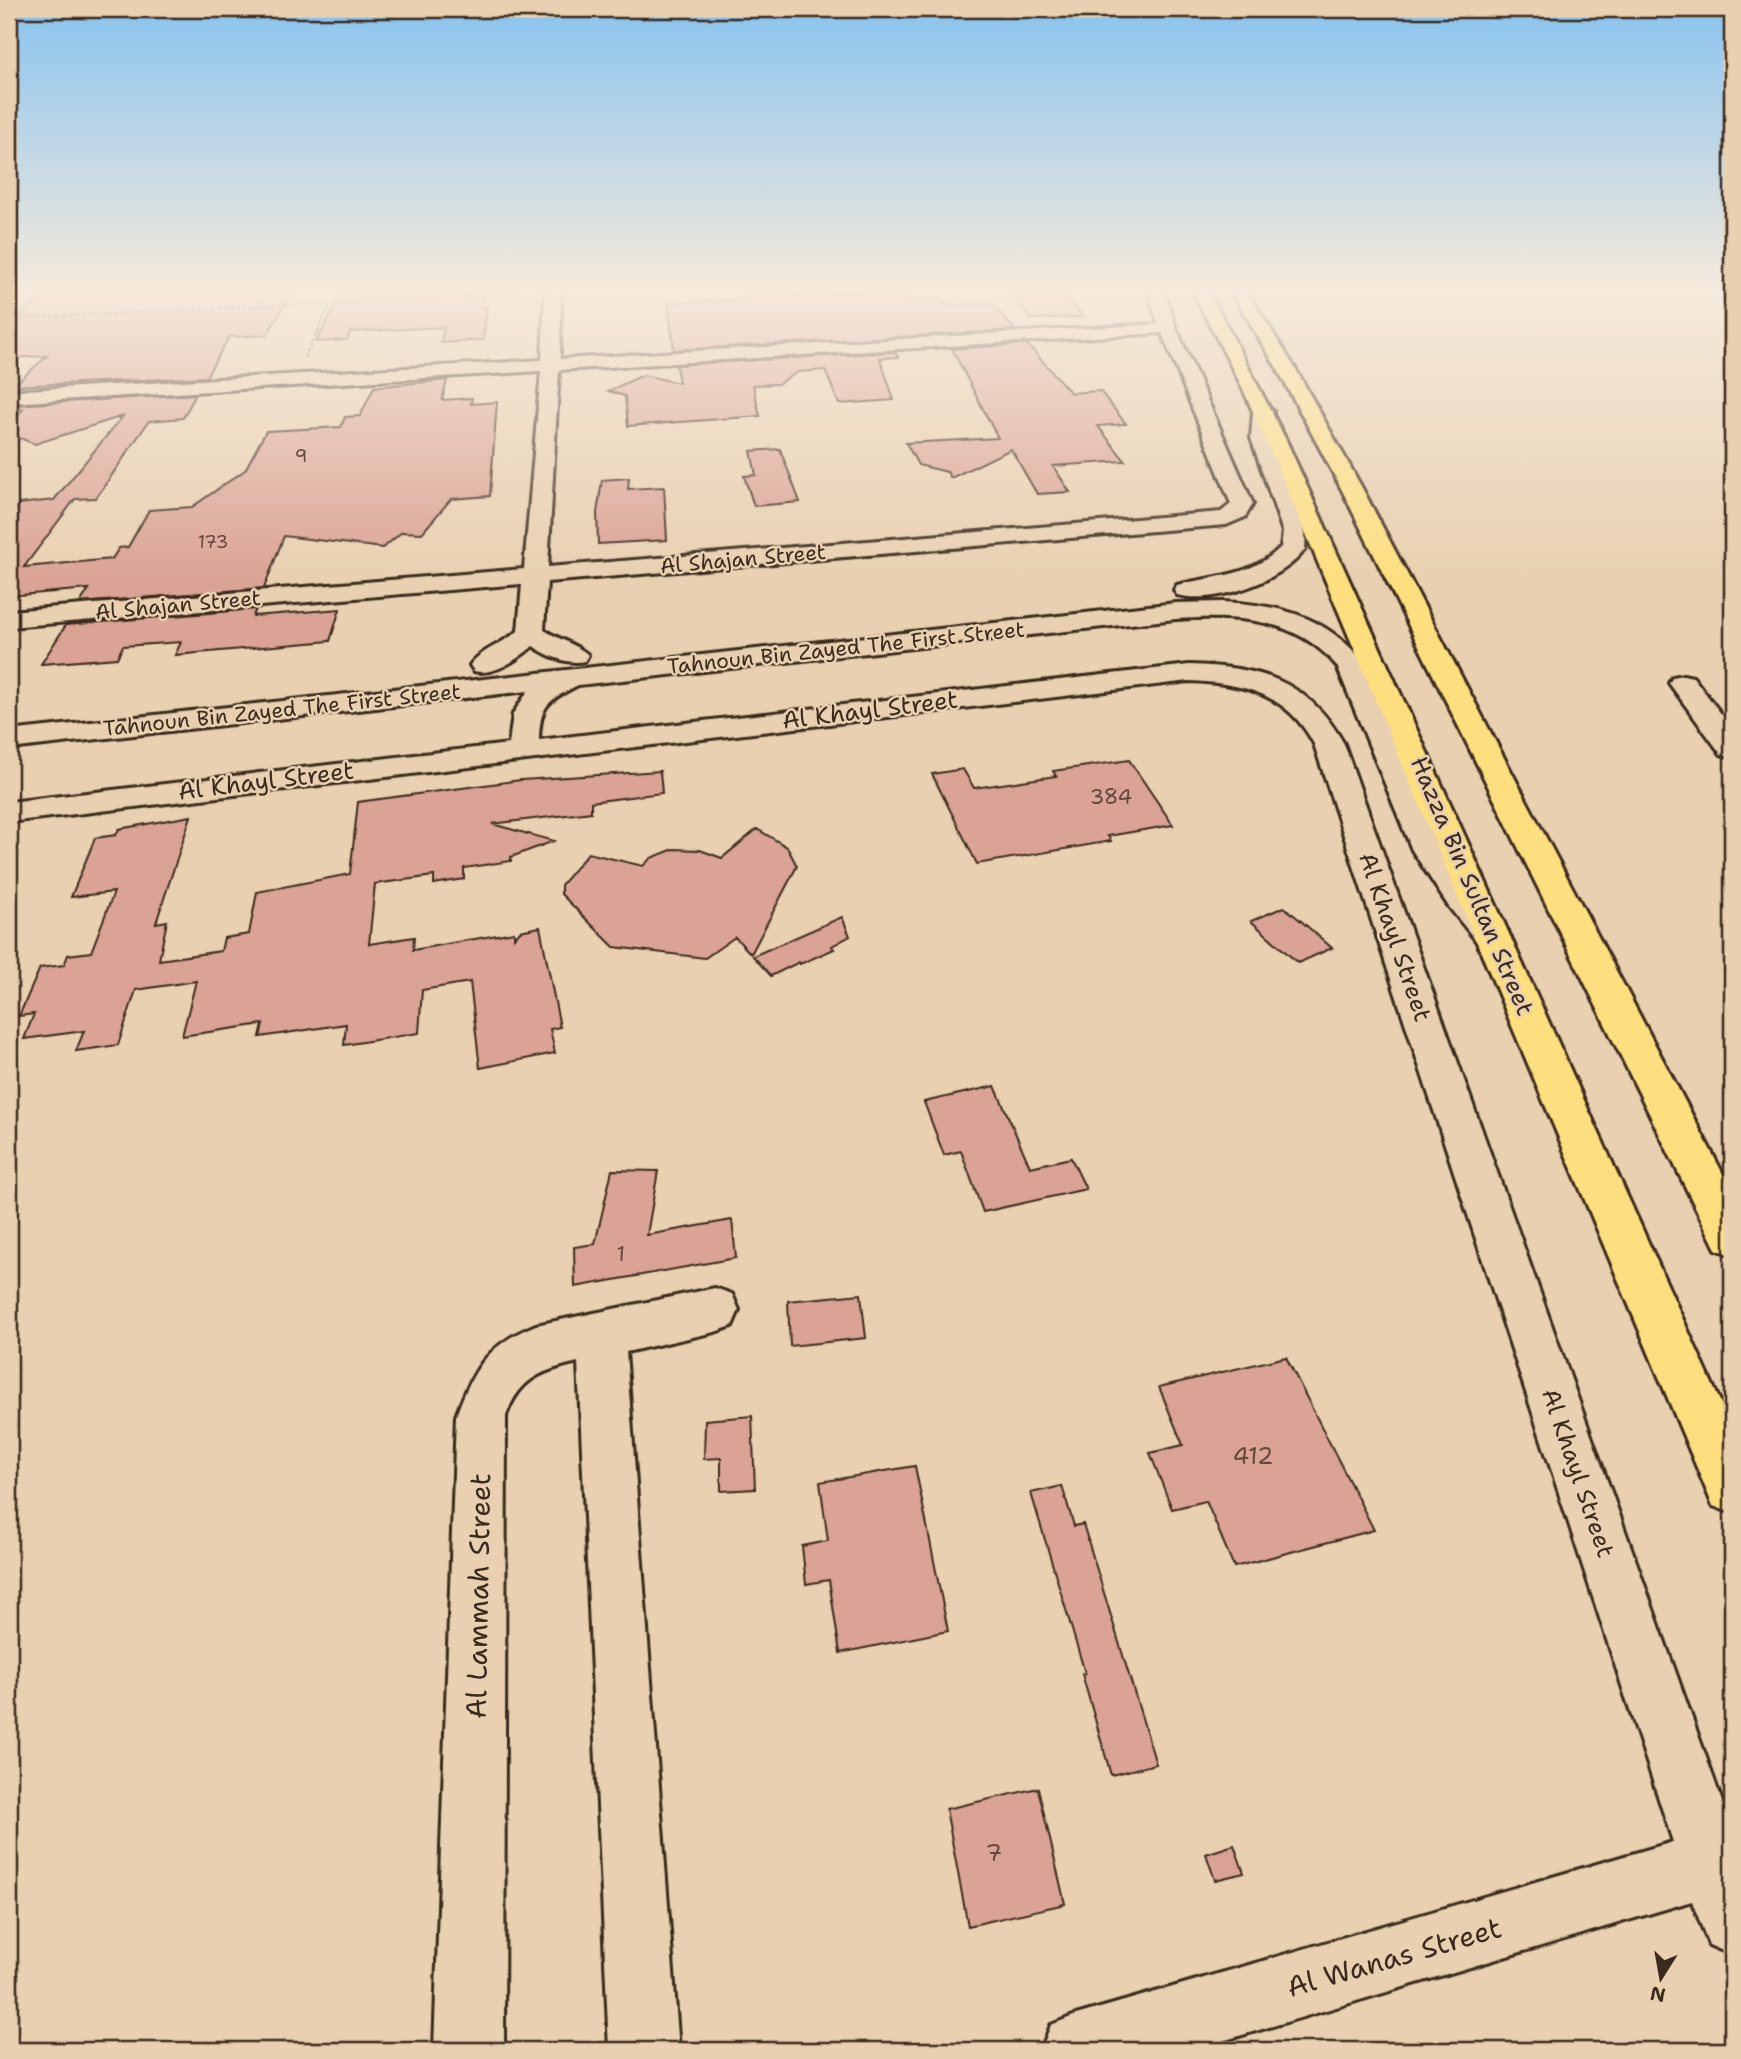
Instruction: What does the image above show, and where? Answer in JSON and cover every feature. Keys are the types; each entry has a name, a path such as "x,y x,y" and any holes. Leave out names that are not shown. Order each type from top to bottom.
{"main road":[{"name":"Hazza Bin Sultan Street","path":"1250,386 1498,943 1617,1226 1732,1487"},
{"path":"1296,386 1529,827 1732,1236"}],"street":[{"path":"9,397 191,386"},
{"path":"524,734 506,699 479,677 531,633 549,386"},
{"name":"Al Shajan Street","path":"9,619 1226,518 1237,512 1242,504 1192,386"},
{"name":"Tahnoun Bin Zayed The First Street","path":"573,667 1214,587 1256,576 1286,558 1296,541 1261,438 1263,411"},
{"name":"Tahnoun Bin Zayed The First Street","path":"9,716 479,677 1176,611 1224,608 1274,615 1318,633 1343,653 1429,850 1461,900 1498,943"},
{"path":"524,734 541,695 573,667 554,648 531,633"},
{"name":"Al Khayl Street","path":"9,812 524,734 1189,673 1233,675 1287,694 1307,709 1321,726 1329,744 1722,1892"},
{"name":"Tahnoun Bin Zayed The First Street","path":"9,740 479,677"},
{"path":"1682,683 1732,748"},
{"name":"Al Lammah Street","path":"469,2050 481,1416 490,1388 509,1364 536,1348 715,1310"},
{"path":"601,1335 644,2050"},
{"name":"Al Wanas Street","path":"1076,2050 1722,1892"}],"building":[{"path":"445,386 442,400 472,398 471,404 497,402 490,496 451,499 422,533 402,532 383,548 284,536 264,588 80,603 89,589 9,596 9,522 19,504 54,500 123,416 35,444 9,434 9,426 23,409 9,410 13,405 196,394 183,418 149,421 96,498 75,499 24,567 112,559 119,548 128,547 149,510 192,507 245,470 266,431 341,427 345,417 360,416 374,387"},
{"path":"619,386 753,386 760,416 628,426 625,396 608,391"},
{"path":"832,386 889,386 894,400 839,404"},
{"path":"971,386 1065,386 1071,393 1100,391 1126,424 1098,426 1125,461 1053,466 1070,492 1037,494 1011,449 951,478 947,472 918,465 906,443 998,438"},
{"path":"780,449 800,502 754,506 744,476 756,475 751,451"},
{"path":"629,478 628,489 664,487 667,540 598,544 597,513 602,480"},
{"path":"256,609 253,616 340,609 330,641 175,655 181,642 123,646 117,658 41,664 66,625"},
{"path":"1129,760 1173,825 1108,836 1111,841 977,864 932,774 963,769 974,788 1056,776 1053,771"},
{"path":"660,771 662,793 591,802 591,812 492,824 554,841 511,857 511,861 464,868 464,879 434,884 434,876 375,884 369,944 414,937 413,950 514,932 514,938 520,931 540,927 560,1027 550,1029 555,1053 480,1068 470,982 422,990 419,1033 344,1045 346,1024 260,1037 263,1024 182,1036 196,981 136,990 118,1045 76,1051 84,1031 24,1039 34,1014 19,1016 40,968 64,965 68,955 91,952 114,892 71,897 95,838 116,835 119,829 191,816 156,923 167,921 159,960 221,951 224,938 249,934 257,892 350,874 358,802 521,780"},
{"path":"757,829 787,847 797,866 751,954 735,937 705,958 614,947 561,894 561,885 588,853 643,866 651,858 674,849 700,850 722,858"},
{"path":"1284,907 1332,948 1298,963 1251,921"},
{"path":"842,917 850,936 832,946 834,949 800,964 799,962 771,976 753,956"},
{"path":"995,1086 1030,1167 1071,1158 1086,1189 983,1212 961,1151 944,1155 924,1102"},
{"path":"612,1170 658,1171 647,1235 732,1220 736,1258 575,1287 574,1247 595,1244"},
{"path":"861,1294 866,1338 790,1346 788,1301"},
{"path":"1286,1357 1374,1530 1234,1567 1206,1501 1172,1509 1150,1453 1183,1445 1159,1387"},
{"path":"752,1416 755,1489 721,1491 721,1458 704,1459 705,1420"},
{"path":"915,1466 948,1631 840,1653 829,1580 806,1584 802,1546 828,1541 820,1482"},
{"path":"1062,1486 1074,1526 1083,1524 1156,1764 1111,1775 1082,1674 1085,1673 1031,1493"},
{"path":"1038,1788 1065,1904 968,1926 946,1809"},
{"path":"1234,1845 1244,1873 1215,1880 1206,1854"}]}
